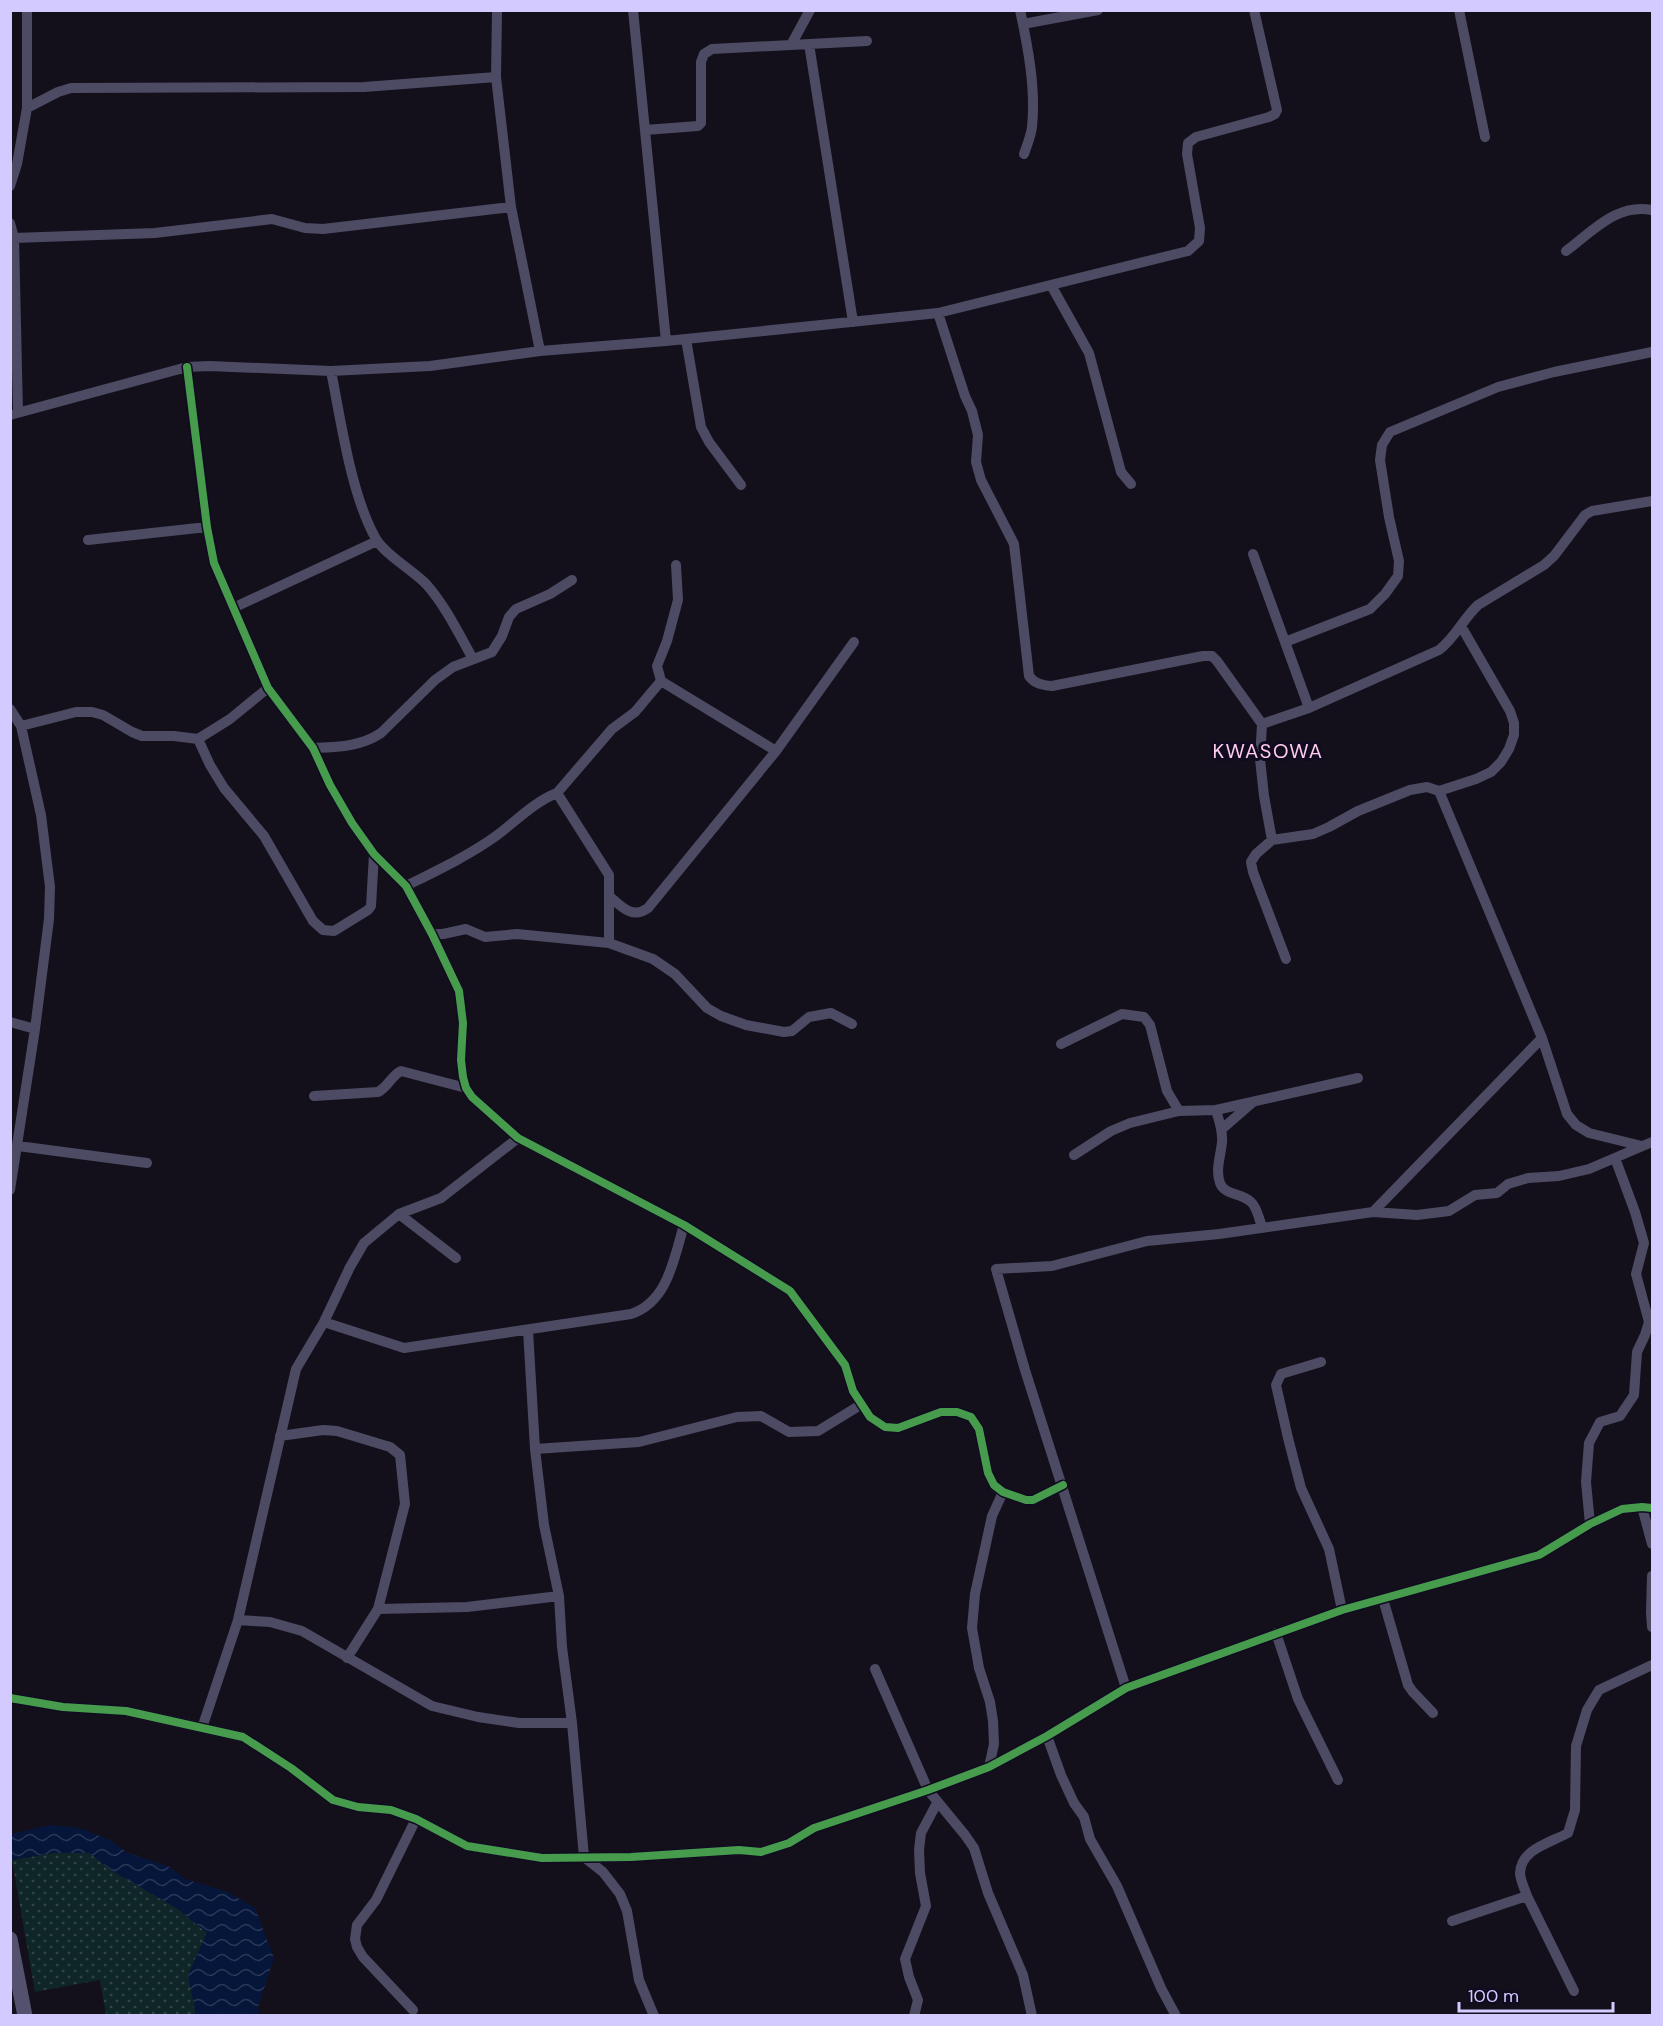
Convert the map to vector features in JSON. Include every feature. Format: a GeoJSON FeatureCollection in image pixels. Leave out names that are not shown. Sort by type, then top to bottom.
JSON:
{"type":"FeatureCollection","features":[{"type":"Feature","properties":{"kind":"main road"},"geometry":{"type":"LineString","coordinates":[[10,1939],[25,2016]]}},
{"type":"Feature","properties":{"kind":"street"},"geometry":{"type":"LineString","coordinates":[[10,186],[17,164],[27,108],[27,10]]}},
{"type":"Feature","properties":{"kind":"street"},"geometry":{"type":"LineString","coordinates":[[497,10],[496,77],[511,207],[540,351]]}},
{"type":"Feature","properties":{"kind":"street"},"geometry":{"type":"LineString","coordinates":[[633,10],[666,341]]}},
{"type":"Feature","properties":{"kind":"street"},"geometry":{"type":"LineString","coordinates":[[791,45],[810,10]]}},
{"type":"Feature","properties":{"kind":"street"},"geometry":{"type":"LineString","coordinates":[[1020,10],[1028,48],[1033,114],[1032,130],[1024,154]]}},
{"type":"Feature","properties":{"kind":"street"},"geometry":{"type":"LineString","coordinates":[[1023,24],[1098,10]]}},
{"type":"Feature","properties":{"kind":"street"},"geometry":{"type":"LineString","coordinates":[[10,224],[14,238],[14,413],[187,367],[331,371],[430,366],[540,351],[666,341],[938,313],[1188,251],[1199,241],[1200,228],[1187,154],[1188,143],[1196,137],[1269,117],[1277,110],[1254,10]]}},
{"type":"Feature","properties":{"kind":"street"},"geometry":{"type":"LineString","coordinates":[[1459,10],[1485,137]]}},
{"type":"Feature","properties":{"kind":"street"},"geometry":{"type":"LineString","coordinates":[[645,130],[698,126],[701,123],[701,62],[704,54],[712,49],[867,41]]}},
{"type":"Feature","properties":{"kind":"street"},"geometry":{"type":"LineString","coordinates":[[809,44],[853,322]]}},
{"type":"Feature","properties":{"kind":"street"},"geometry":{"type":"LineString","coordinates":[[27,108],[71,88],[364,87],[496,77]]}},
{"type":"Feature","properties":{"kind":"street"},"geometry":{"type":"LineString","coordinates":[[14,238],[155,233],[272,219],[305,228],[323,229],[511,207]]}},
{"type":"Feature","properties":{"kind":"street"},"geometry":{"type":"LineString","coordinates":[[1566,251],[1612,217],[1626,210],[1643,208],[1653,210]]}},
{"type":"Feature","properties":{"kind":"street"},"geometry":{"type":"LineString","coordinates":[[1051,285],[1089,353],[1121,472],[1131,484]]}},
{"type":"Feature","properties":{"kind":"street"},"geometry":{"type":"LineString","coordinates":[[938,313],[972,411],[978,435],[976,462],[981,480],[1014,544],[1029,675],[1040,685],[1052,686],[1212,656],[1262,724],[1260,759],[1272,840]]}},
{"type":"Feature","properties":{"kind":"street"},"geometry":{"type":"LineString","coordinates":[[686,339],[701,427],[741,486]]}},
{"type":"Feature","properties":{"kind":"street"},"geometry":{"type":"LineString","coordinates":[[1286,642],[1370,609],[1398,576],[1399,561],[1380,460],[1382,445],[1390,432],[1498,387],[1554,372],[1652,354]]}},
{"type":"Feature","properties":{"kind":"street"},"geometry":{"type":"LineString","coordinates":[[187,367],[207,527],[214,563],[268,688],[313,748],[330,785],[374,854],[406,886],[432,934],[459,992],[463,1023],[461,1060],[466,1089],[472,1097],[518,1138],[684,1225],[790,1291],[825,1335],[845,1365],[853,1391],[870,1417],[885,1427],[898,1428],[941,1412],[957,1412],[971,1417],[979,1429],[988,1473],[994,1485],[1003,1492],[1026,1500],[1033,1500],[1063,1485]]}},
{"type":"Feature","properties":{"kind":"street"},"geometry":{"type":"LineString","coordinates":[[331,371],[350,464],[361,501],[377,541],[426,585],[448,612],[473,659]]}},
{"type":"Feature","properties":{"kind":"street"},"geometry":{"type":"LineString","coordinates":[[1262,724],[1309,708],[1439,650],[1447,645],[1478,605],[1544,565],[1554,556],[1585,515],[1653,501]]}},
{"type":"Feature","properties":{"kind":"street"},"geometry":{"type":"LineString","coordinates":[[88,540],[207,527]]}},
{"type":"Feature","properties":{"kind":"street"},"geometry":{"type":"LineString","coordinates":[[233,608],[377,541]]}},
{"type":"Feature","properties":{"kind":"street"},"geometry":{"type":"LineString","coordinates":[[1253,554],[1309,708]]}},
{"type":"Feature","properties":{"kind":"street"},"geometry":{"type":"LineString","coordinates":[[676,565],[678,600],[667,641],[657,666],[661,681],[776,751]]}},
{"type":"Feature","properties":{"kind":"street"},"geometry":{"type":"LineString","coordinates":[[313,748],[347,746],[370,740],[381,733],[435,680],[453,668],[492,652],[502,636],[509,617],[516,609],[550,594],[572,580]]}},
{"type":"Feature","properties":{"kind":"street"},"geometry":{"type":"LineString","coordinates":[[1286,959],[1253,872],[1251,862],[1256,854],[1272,840],[1313,834],[1358,811],[1410,790],[1427,788],[1439,791],[1476,779],[1491,772],[1505,755],[1514,735],[1514,723],[1510,711],[1461,626]]}},
{"type":"Feature","properties":{"kind":"street"},"geometry":{"type":"LineString","coordinates":[[609,896],[628,912],[642,913],[648,908],[776,751],[854,642]]}},
{"type":"Feature","properties":{"kind":"street"},"geometry":{"type":"LineString","coordinates":[[406,886],[440,870],[494,837],[546,797],[557,792],[612,729],[635,712],[661,681]]}},
{"type":"Feature","properties":{"kind":"street"},"geometry":{"type":"LineString","coordinates":[[21,726],[76,712],[92,712],[103,715],[142,736],[198,739],[230,719],[268,688]]}},
{"type":"Feature","properties":{"kind":"street"},"geometry":{"type":"LineString","coordinates":[[10,709],[21,726],[41,815],[50,887],[49,919],[35,1029],[10,1190]]}},
{"type":"Feature","properties":{"kind":"street"},"geometry":{"type":"LineString","coordinates":[[198,739],[224,788],[264,836],[313,921],[323,930],[334,931],[368,910],[374,854]]}},
{"type":"Feature","properties":{"kind":"street"},"geometry":{"type":"LineString","coordinates":[[1439,791],[1542,1038],[1567,1114],[1576,1125],[1589,1133],[1647,1144]]}},
{"type":"Feature","properties":{"kind":"street"},"geometry":{"type":"LineString","coordinates":[[557,792],[609,875],[609,943]]}},
{"type":"Feature","properties":{"kind":"street"},"geometry":{"type":"LineString","coordinates":[[432,934],[466,929],[485,937],[517,934],[609,943],[653,959],[675,974],[707,1008],[729,1019],[784,1032],[792,1031],[809,1017],[823,1013],[831,1013],[852,1024]]}},
{"type":"Feature","properties":{"kind":"street"},"geometry":{"type":"LineString","coordinates":[[1061,1044],[1122,1014],[1144,1017],[1150,1025],[1167,1091],[1179,1111]]}},
{"type":"Feature","properties":{"kind":"street"},"geometry":{"type":"LineString","coordinates":[[10,1022],[35,1029]]}},
{"type":"Feature","properties":{"kind":"street"},"geometry":{"type":"LineString","coordinates":[[1374,1212],[1542,1038]]}},
{"type":"Feature","properties":{"kind":"street"},"geometry":{"type":"LineString","coordinates":[[314,1096],[378,1092],[384,1089],[393,1076],[401,1071],[466,1089]]}},
{"type":"Feature","properties":{"kind":"street"},"geometry":{"type":"LineString","coordinates":[[1074,1155],[1111,1131],[1130,1123],[1179,1111],[1216,1110],[1358,1078]]}},
{"type":"Feature","properties":{"kind":"street"},"geometry":{"type":"LineString","coordinates":[[1222,1130],[1254,1101]]}},
{"type":"Feature","properties":{"kind":"street"},"geometry":{"type":"LineString","coordinates":[[1216,1110],[1222,1130],[1219,1181],[1227,1191],[1251,1202],[1262,1227]]}},
{"type":"Feature","properties":{"kind":"street"},"geometry":{"type":"LineString","coordinates":[[202,1728],[238,1620],[296,1369],[324,1322],[364,1243],[399,1214],[441,1198],[518,1138]]}},
{"type":"Feature","properties":{"kind":"street"},"geometry":{"type":"LineString","coordinates":[[1126,1688],[1025,1370],[996,1269],[1052,1266],[1147,1241],[1219,1234],[1374,1212],[1417,1215],[1449,1211],[1475,1195],[1497,1193],[1508,1184],[1528,1178],[1559,1176],[1589,1169],[1647,1144]]}},
{"type":"Feature","properties":{"kind":"street"},"geometry":{"type":"LineString","coordinates":[[18,1146],[147,1163]]}},
{"type":"Feature","properties":{"kind":"street"},"geometry":{"type":"LineString","coordinates":[[1590,1524],[1586,1482],[1588,1443],[1600,1422],[1620,1416],[1634,1395],[1637,1352],[1648,1322],[1636,1275],[1644,1243],[1615,1158]]}},
{"type":"Feature","properties":{"kind":"street"},"geometry":{"type":"LineString","coordinates":[[399,1214],[456,1258]]}},
{"type":"Feature","properties":{"kind":"street"},"geometry":{"type":"LineString","coordinates":[[324,1322],[404,1348],[642,1310],[652,1304],[669,1276],[684,1225]]}},
{"type":"Feature","properties":{"kind":"street"},"geometry":{"type":"LineString","coordinates":[[528,1330],[535,1449],[544,1525],[559,1596],[562,1647],[572,1723],[584,1857],[603,1872],[620,1893],[627,1911],[639,1980],[654,2016]]}},
{"type":"Feature","properties":{"kind":"street"},"geometry":{"type":"LineString","coordinates":[[1321,1362],[1281,1374],[1276,1385],[1301,1488],[1329,1549],[1342,1610]]}},
{"type":"Feature","properties":{"kind":"street"},"geometry":{"type":"LineString","coordinates":[[535,1449],[639,1442],[737,1416],[761,1416],[789,1432],[818,1431],[862,1404]]}},
{"type":"Feature","properties":{"kind":"street"},"geometry":{"type":"LineString","coordinates":[[280,1436],[323,1430],[337,1431],[390,1447],[400,1455],[405,1504],[378,1609],[347,1658]]}},
{"type":"Feature","properties":{"kind":"street"},"geometry":{"type":"LineString","coordinates":[[989,1767],[994,1744],[993,1721],[990,1702],[979,1668],[972,1628],[975,1594],[992,1516],[1003,1492]]}},
{"type":"Feature","properties":{"kind":"street"},"geometry":{"type":"LineString","coordinates":[[10,1698],[63,1707],[126,1711],[243,1737],[291,1768],[333,1800],[358,1807],[392,1810],[416,1819],[467,1846],[542,1858],[631,1857],[739,1850],[761,1852],[789,1843],[814,1828],[989,1767],[1047,1736],[1126,1688],[1342,1610],[1539,1556],[1590,1524],[1622,1509],[1647,1508],[1653,1544]]}},
{"type":"Feature","properties":{"kind":"street"},"geometry":{"type":"LineString","coordinates":[[1653,1576],[1650,1613],[1653,1627]]}},
{"type":"Feature","properties":{"kind":"street"},"geometry":{"type":"LineString","coordinates":[[378,1609],[468,1607],[559,1596]]}},
{"type":"Feature","properties":{"kind":"street"},"geometry":{"type":"LineString","coordinates":[[1383,1599],[1408,1685],[1433,1713]]}},
{"type":"Feature","properties":{"kind":"street"},"geometry":{"type":"LineString","coordinates":[[238,1620],[270,1622],[302,1631],[432,1706],[478,1717],[519,1723],[572,1723]]}},
{"type":"Feature","properties":{"kind":"street"},"geometry":{"type":"LineString","coordinates":[[1276,1633],[1298,1699],[1338,1780]]}},
{"type":"Feature","properties":{"kind":"street"},"geometry":{"type":"LineString","coordinates":[[1574,1991],[1527,1896],[1520,1875],[1522,1864],[1527,1853],[1568,1833],[1575,1810],[1576,1746],[1587,1710],[1599,1690],[1653,1665]]}},
{"type":"Feature","properties":{"kind":"street"},"geometry":{"type":"LineString","coordinates":[[874,1669],[928,1790],[974,1848],[988,1893],[1023,1976],[1032,2016]]}},
{"type":"Feature","properties":{"kind":"street"},"geometry":{"type":"LineString","coordinates":[[1047,1736],[1061,1775],[1074,1803],[1084,1817],[1090,1839],[1117,1886],[1161,1988],[1176,2016]]}},
{"type":"Feature","properties":{"kind":"street"},"geometry":{"type":"LineString","coordinates":[[914,2016],[918,2000],[905,1959],[926,1906],[920,1873],[921,1833],[938,1803]]}},
{"type":"Feature","properties":{"kind":"street"},"geometry":{"type":"LineString","coordinates":[[413,2010],[363,1957],[355,1939],[357,1925],[376,1900],[416,1819]]}},
{"type":"Feature","properties":{"kind":"street"},"geometry":{"type":"LineString","coordinates":[[1452,1921],[1527,1896]]}},
{"type":"Feature","properties":{"kind":"green space"},"geometry":{"type":"Polygon","coordinates":[[[53,1853],[89,1853],[111,1870],[178,1909],[207,1933],[188,1975],[196,2015],[106,2015],[100,1980],[35,1992],[12,1860],[53,1853]]]}},
{"type":"Feature","properties":{"kind":"water"},"geometry":{"type":"Polygon","coordinates":[[[50,1825],[80,1828],[110,1840],[126,1852],[170,1867],[185,1879],[228,1892],[255,1908],[274,1958],[258,2007],[260,2015],[196,2015],[188,1975],[207,1933],[178,1909],[111,1870],[89,1853],[53,1853],[12,1860],[11,1834],[50,1825]]]}},
{"type":"Feature","properties":{"kind":"cycle path"},"geometry":{"type":"LineString","coordinates":[[187,367],[207,527],[214,563],[268,688],[313,748],[330,785],[352,823],[374,854],[406,886],[432,934],[459,991],[463,1023],[461,1060],[463,1077],[472,1097],[518,1138],[684,1225],[790,1291],[845,1365],[853,1391],[870,1417],[885,1427],[898,1428],[941,1412],[957,1412],[971,1417],[979,1429],[988,1473],[994,1485],[1003,1492],[1026,1500],[1033,1500],[1063,1485]]}},
{"type":"Feature","properties":{"kind":"cycle path"},"geometry":{"type":"LineString","coordinates":[[10,1698],[63,1707],[126,1711],[243,1737],[291,1768],[333,1800],[358,1807],[391,1810],[416,1819],[467,1846],[542,1858],[631,1857],[739,1850],[761,1852],[789,1843],[814,1828],[989,1767],[1047,1736],[1126,1688],[1342,1610],[1539,1555],[1590,1524],[1622,1509],[1652,1508]]}},
{"type":"Feature","properties":{"kind":"district","name":"KWASOWA"},"geometry":{"type":"Point","coordinates":[1268,751]}}]}
